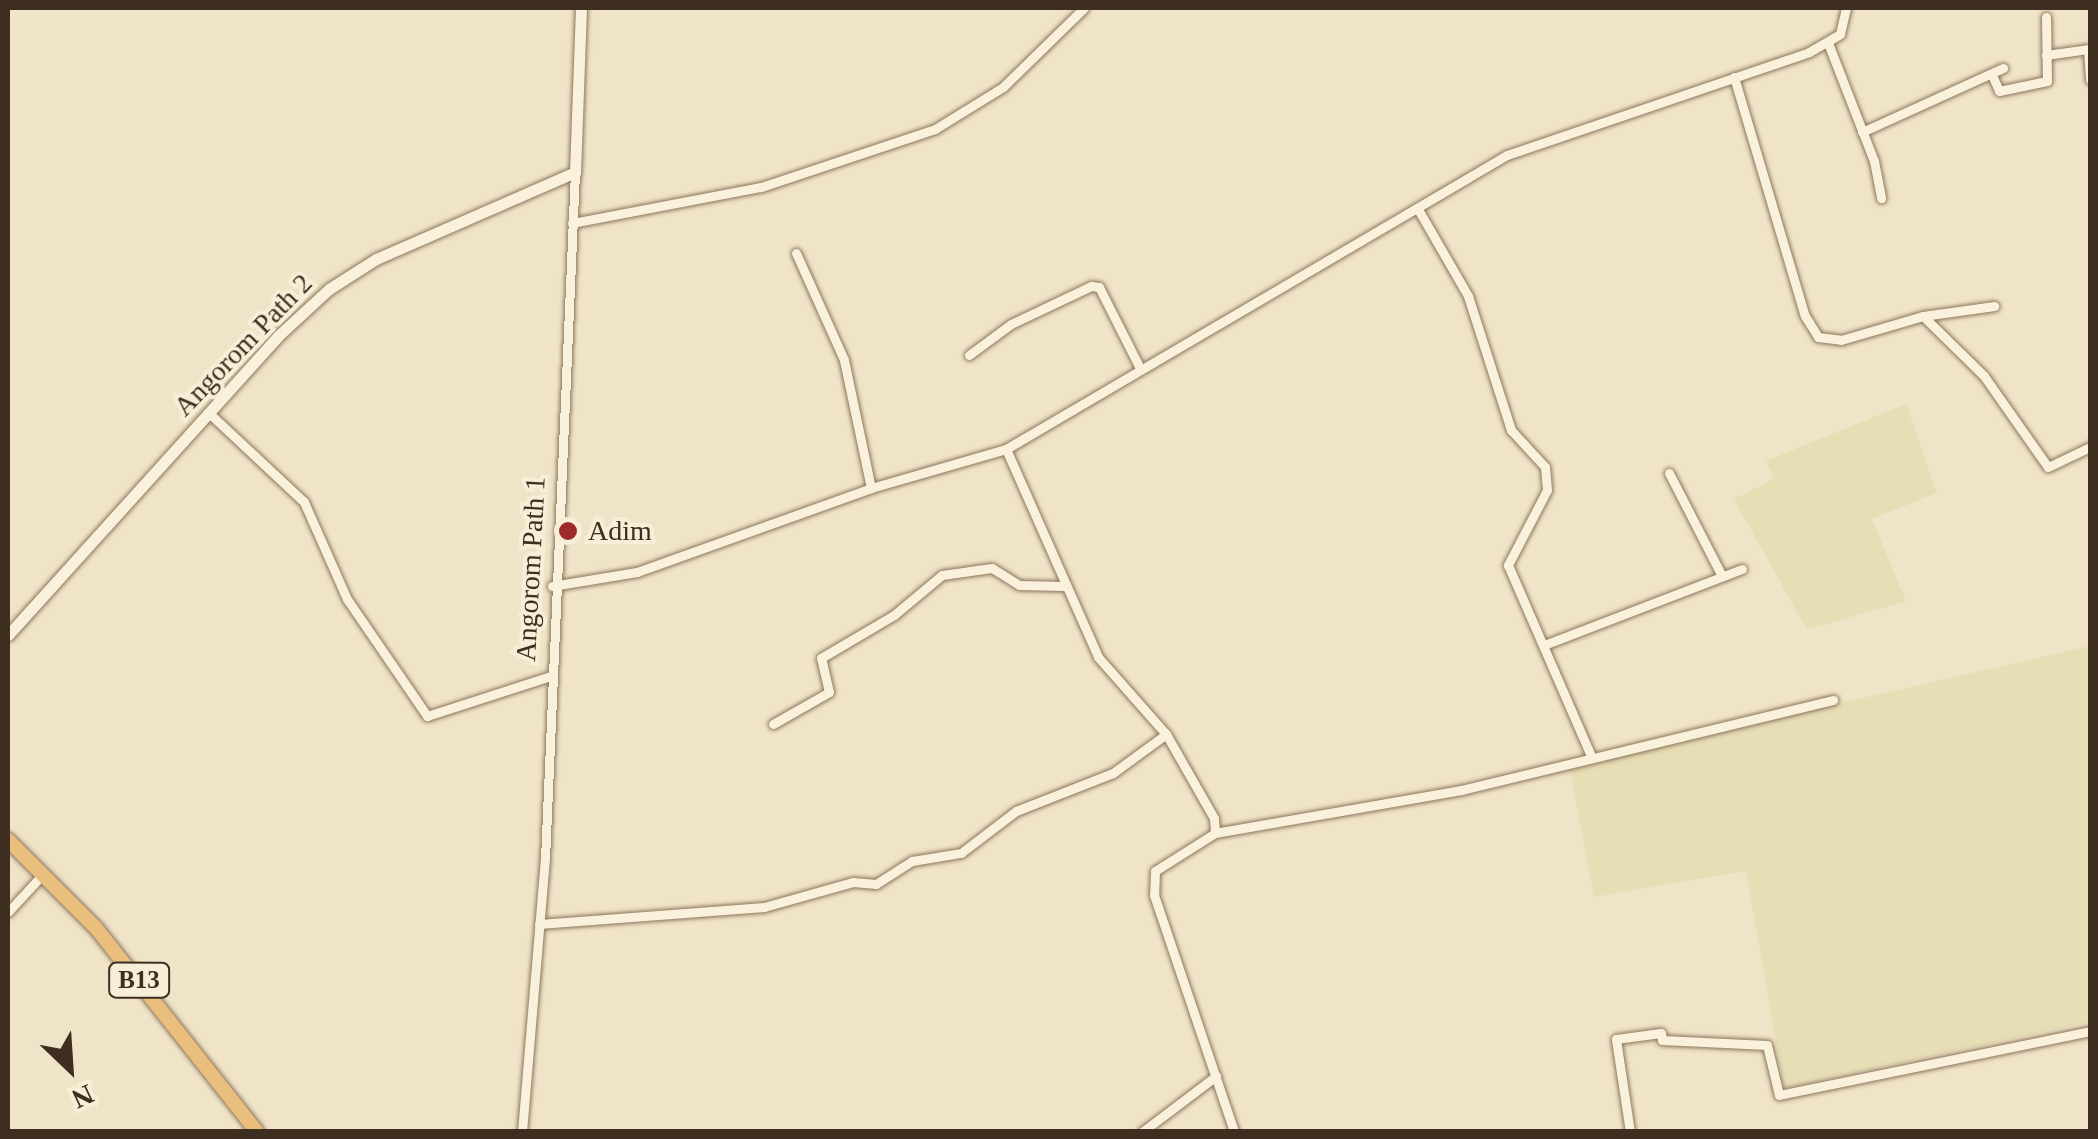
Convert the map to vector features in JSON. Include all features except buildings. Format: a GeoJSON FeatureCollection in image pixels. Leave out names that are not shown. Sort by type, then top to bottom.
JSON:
{"type":"FeatureCollection","features":[{"type":"Feature","properties":{"kind":"highway","name":"B13"},"geometry":{"type":"LineString","coordinates":[[8,840],[106,940],[257,1132]]}},
{"type":"Feature","properties":{"kind":"street","name":"Angorom Path 1"},"geometry":{"type":"LineString","coordinates":[[522,1132],[539,924],[580,8]]}},
{"type":"Feature","properties":{"kind":"street"},"geometry":{"type":"LineString","coordinates":[[572,223],[761,187],[935,129],[1003,87],[1084,8]]}},
{"type":"Feature","properties":{"kind":"street"},"geometry":{"type":"LineString","coordinates":[[552,586],[637,572],[872,488],[1006,449],[1140,368],[1418,211],[1507,155],[1828,43],[1846,26],[1846,8]]}},
{"type":"Feature","properties":{"kind":"street"},"geometry":{"type":"LineString","coordinates":[[1992,75],[1999,91],[2041,87],[2046,17]]}},
{"type":"Feature","properties":{"kind":"street"},"geometry":{"type":"LineString","coordinates":[[1828,43],[1862,132],[1881,198]]}},
{"type":"Feature","properties":{"kind":"street"},"geometry":{"type":"LineString","coordinates":[[2046,55],[2088,50],[2090,80]]}},
{"type":"Feature","properties":{"kind":"street"},"geometry":{"type":"LineString","coordinates":[[1862,132],[2003,68]]}},
{"type":"Feature","properties":{"kind":"street"},"geometry":{"type":"LineString","coordinates":[[1734,78],[1806,316],[1818,337],[1842,340],[1923,316],[1994,306]]}},
{"type":"Feature","properties":{"kind":"street","name":"Angorom Path 2"},"geometry":{"type":"LineString","coordinates":[[8,635],[278,336],[349,276],[575,172]]}},
{"type":"Feature","properties":{"kind":"street"},"geometry":{"type":"LineString","coordinates":[[1418,211],[1468,296],[1511,430],[1545,468],[1547,490],[1508,565],[1590,754]]}},
{"type":"Feature","properties":{"kind":"street"},"geometry":{"type":"LineString","coordinates":[[796,254],[844,360],[872,488]]}},
{"type":"Feature","properties":{"kind":"street"},"geometry":{"type":"LineString","coordinates":[[969,355],[1011,324],[1091,286],[1098,287],[1140,368]]}},
{"type":"Feature","properties":{"kind":"street"},"geometry":{"type":"LineString","coordinates":[[1923,316],[1984,376],[2048,467],[2090,447]]}},
{"type":"Feature","properties":{"kind":"street"},"geometry":{"type":"LineString","coordinates":[[210,414],[297,492],[346,599],[427,716],[551,676]]}},
{"type":"Feature","properties":{"kind":"street"},"geometry":{"type":"LineString","coordinates":[[1006,449],[1098,657],[1166,734],[1214,818],[1215,833]]}},
{"type":"Feature","properties":{"kind":"street"},"geometry":{"type":"LineString","coordinates":[[1669,473],[1722,576]]}},
{"type":"Feature","properties":{"kind":"street"},"geometry":{"type":"LineString","coordinates":[[773,724],[829,692],[821,658],[894,615],[942,575],[992,568],[1019,585],[1064,586]]}},
{"type":"Feature","properties":{"kind":"street"},"geometry":{"type":"LineString","coordinates":[[1544,646],[1742,569]]}},
{"type":"Feature","properties":{"kind":"street"},"geometry":{"type":"LineString","coordinates":[[1234,1132],[1154,895],[1155,871],[1215,833],[1461,790],[1590,754],[1833,700]]}},
{"type":"Feature","properties":{"kind":"street"},"geometry":{"type":"LineString","coordinates":[[539,924],[764,906],[853,882],[876,884],[912,862],[960,852],[1016,810],[1113,773],[1166,734]]}},
{"type":"Feature","properties":{"kind":"street"},"geometry":{"type":"LineString","coordinates":[[8,912],[43,874]]}},
{"type":"Feature","properties":{"kind":"street"},"geometry":{"type":"LineString","coordinates":[[1630,1132],[1616,1039],[1661,1033],[1662,1040],[1767,1045],[1779,1095],[2090,1030]]}},
{"type":"Feature","properties":{"kind":"street"},"geometry":{"type":"LineString","coordinates":[[1142,1132],[1216,1076]]}},
{"type":"Feature","properties":{"kind":"shaded area"},"geometry":{"type":"Polygon","coordinates":[[[1906,404],[1937,493],[1872,519],[1906,601],[1807,630],[1734,499],[1774,479],[1766,461],[1906,404]]]}},
{"type":"Feature","properties":{"kind":"shaded area"},"geometry":{"type":"Polygon","coordinates":[[[2090,646],[2090,1022],[1784,1088],[1746,871],[1594,897],[1569,765],[2090,646]]]}},
{"type":"Feature","properties":{"kind":"place","name":"Adim"},"geometry":{"type":"Point","coordinates":[568,531]}}]}
